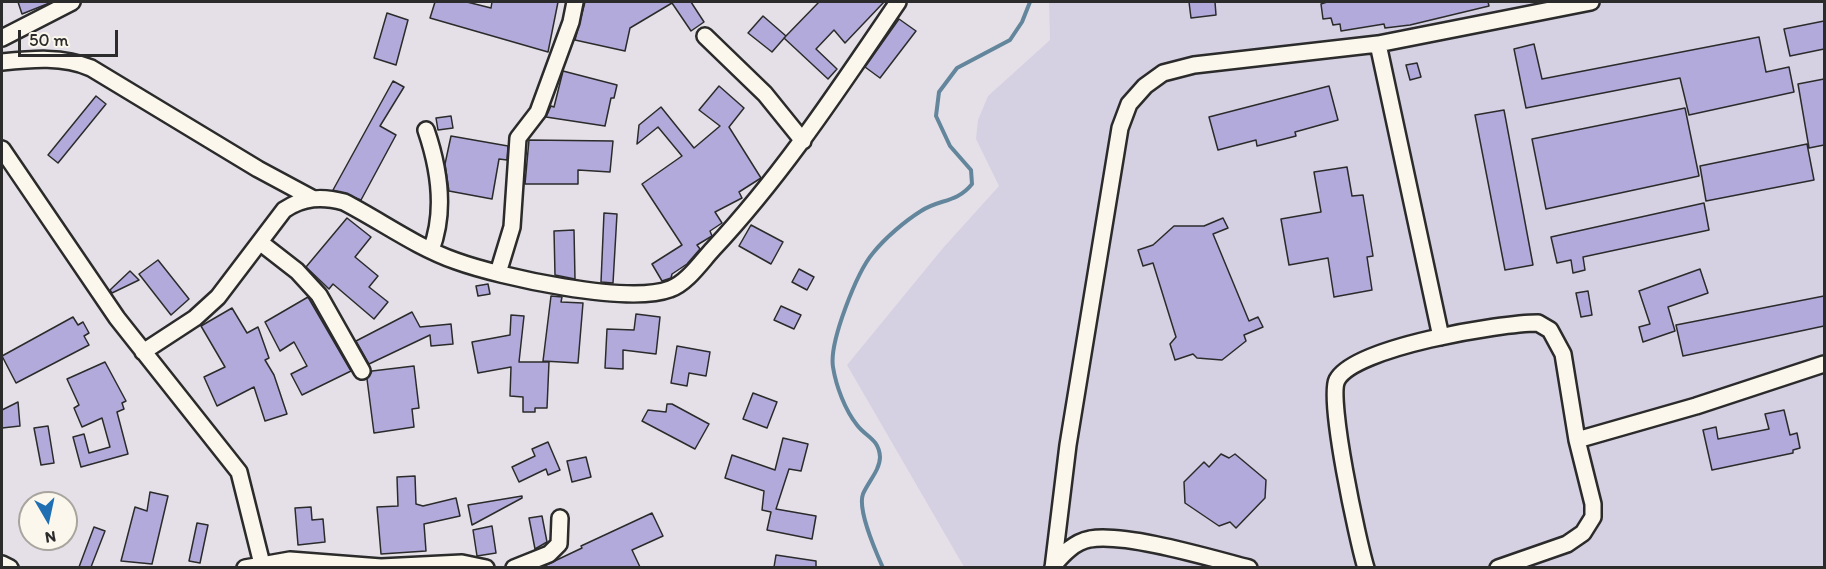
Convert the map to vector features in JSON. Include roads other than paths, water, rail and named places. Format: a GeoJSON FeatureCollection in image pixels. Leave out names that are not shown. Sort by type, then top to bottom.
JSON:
{"type":"FeatureCollection","features":[{"type":"Feature","properties":{"kind":"street"},"geometry":{"type":"LineString","coordinates":[[2,38],[72,2]]}},
{"type":"Feature","properties":{"kind":"street"},"geometry":{"type":"LineString","coordinates":[[498,273],[512,227],[518,138],[538,112],[571,22],[575,2]]}},
{"type":"Feature","properties":{"kind":"street"},"geometry":{"type":"LineString","coordinates":[[143,352],[168,338],[203,311],[218,297],[284,210],[295,203],[312,198],[330,198],[344,202],[431,250],[456,261],[498,273],[561,287],[609,292],[654,293],[672,289],[687,278],[735,226],[803,141],[898,2]]}},
{"type":"Feature","properties":{"kind":"street"},"geometry":{"type":"LineString","coordinates":[[1053,567],[1068,445],[1119,128],[1129,104],[1145,86],[1163,73],[1194,65],[1378,44],[1591,2]]}},
{"type":"Feature","properties":{"kind":"street"},"geometry":{"type":"LineString","coordinates":[[705,36],[765,94],[803,141]]}},
{"type":"Feature","properties":{"kind":"street"},"geometry":{"type":"LineString","coordinates":[[1378,44],[1442,338]]}},
{"type":"Feature","properties":{"kind":"street"},"geometry":{"type":"LineString","coordinates":[[2,62],[54,59],[75,61],[91,68],[274,178],[312,198]]}},
{"type":"Feature","properties":{"kind":"street"},"geometry":{"type":"LineString","coordinates":[[426,130],[436,161],[439,209],[438,232],[431,250]]}},
{"type":"Feature","properties":{"kind":"street"},"geometry":{"type":"LineString","coordinates":[[2,148],[117,318],[239,472],[263,566]]}},
{"type":"Feature","properties":{"kind":"street"},"geometry":{"type":"LineString","coordinates":[[261,243],[297,271],[319,295],[362,371]]}},
{"type":"Feature","properties":{"kind":"street"},"geometry":{"type":"LineString","coordinates":[[1366,567],[1360,549],[1343,452],[1334,395],[1336,381],[1347,367],[1381,352],[1442,338],[1528,323],[1538,324],[1550,330],[1563,354],[1577,440],[1593,504],[1593,517],[1582,533],[1567,544],[1498,567]]}},
{"type":"Feature","properties":{"kind":"street"},"geometry":{"type":"LineString","coordinates":[[1577,440],[1696,406],[1824,364]]}},
{"type":"Feature","properties":{"kind":"street"},"geometry":{"type":"LineString","coordinates":[[514,567],[539,559],[559,544],[560,518]]}},
{"type":"Feature","properties":{"kind":"street"},"geometry":{"type":"LineString","coordinates":[[1053,567],[1069,549],[1089,539],[1119,540],[1160,546],[1249,567]]}},
{"type":"Feature","properties":{"kind":"street"},"geometry":{"type":"LineString","coordinates":[[245,567],[290,560],[381,567],[462,563],[484,567]]}},
{"type":"Feature","properties":{"kind":"street"},"geometry":{"type":"LineString","coordinates":[[2,564],[10,567]]}},
{"type":"Feature","properties":{"kind":"waterway"},"geometry":{"type":"LineString","coordinates":[[883,568],[868,531],[862,501],[863,494],[878,467],[879,451],[875,442],[853,419],[842,398],[833,367],[835,341],[859,275],[878,247],[915,215],[928,207],[960,195],[972,184],[971,170],[950,146],[936,116],[939,92],[957,68],[1010,40],[1022,22],[1030,2]]}}]}
